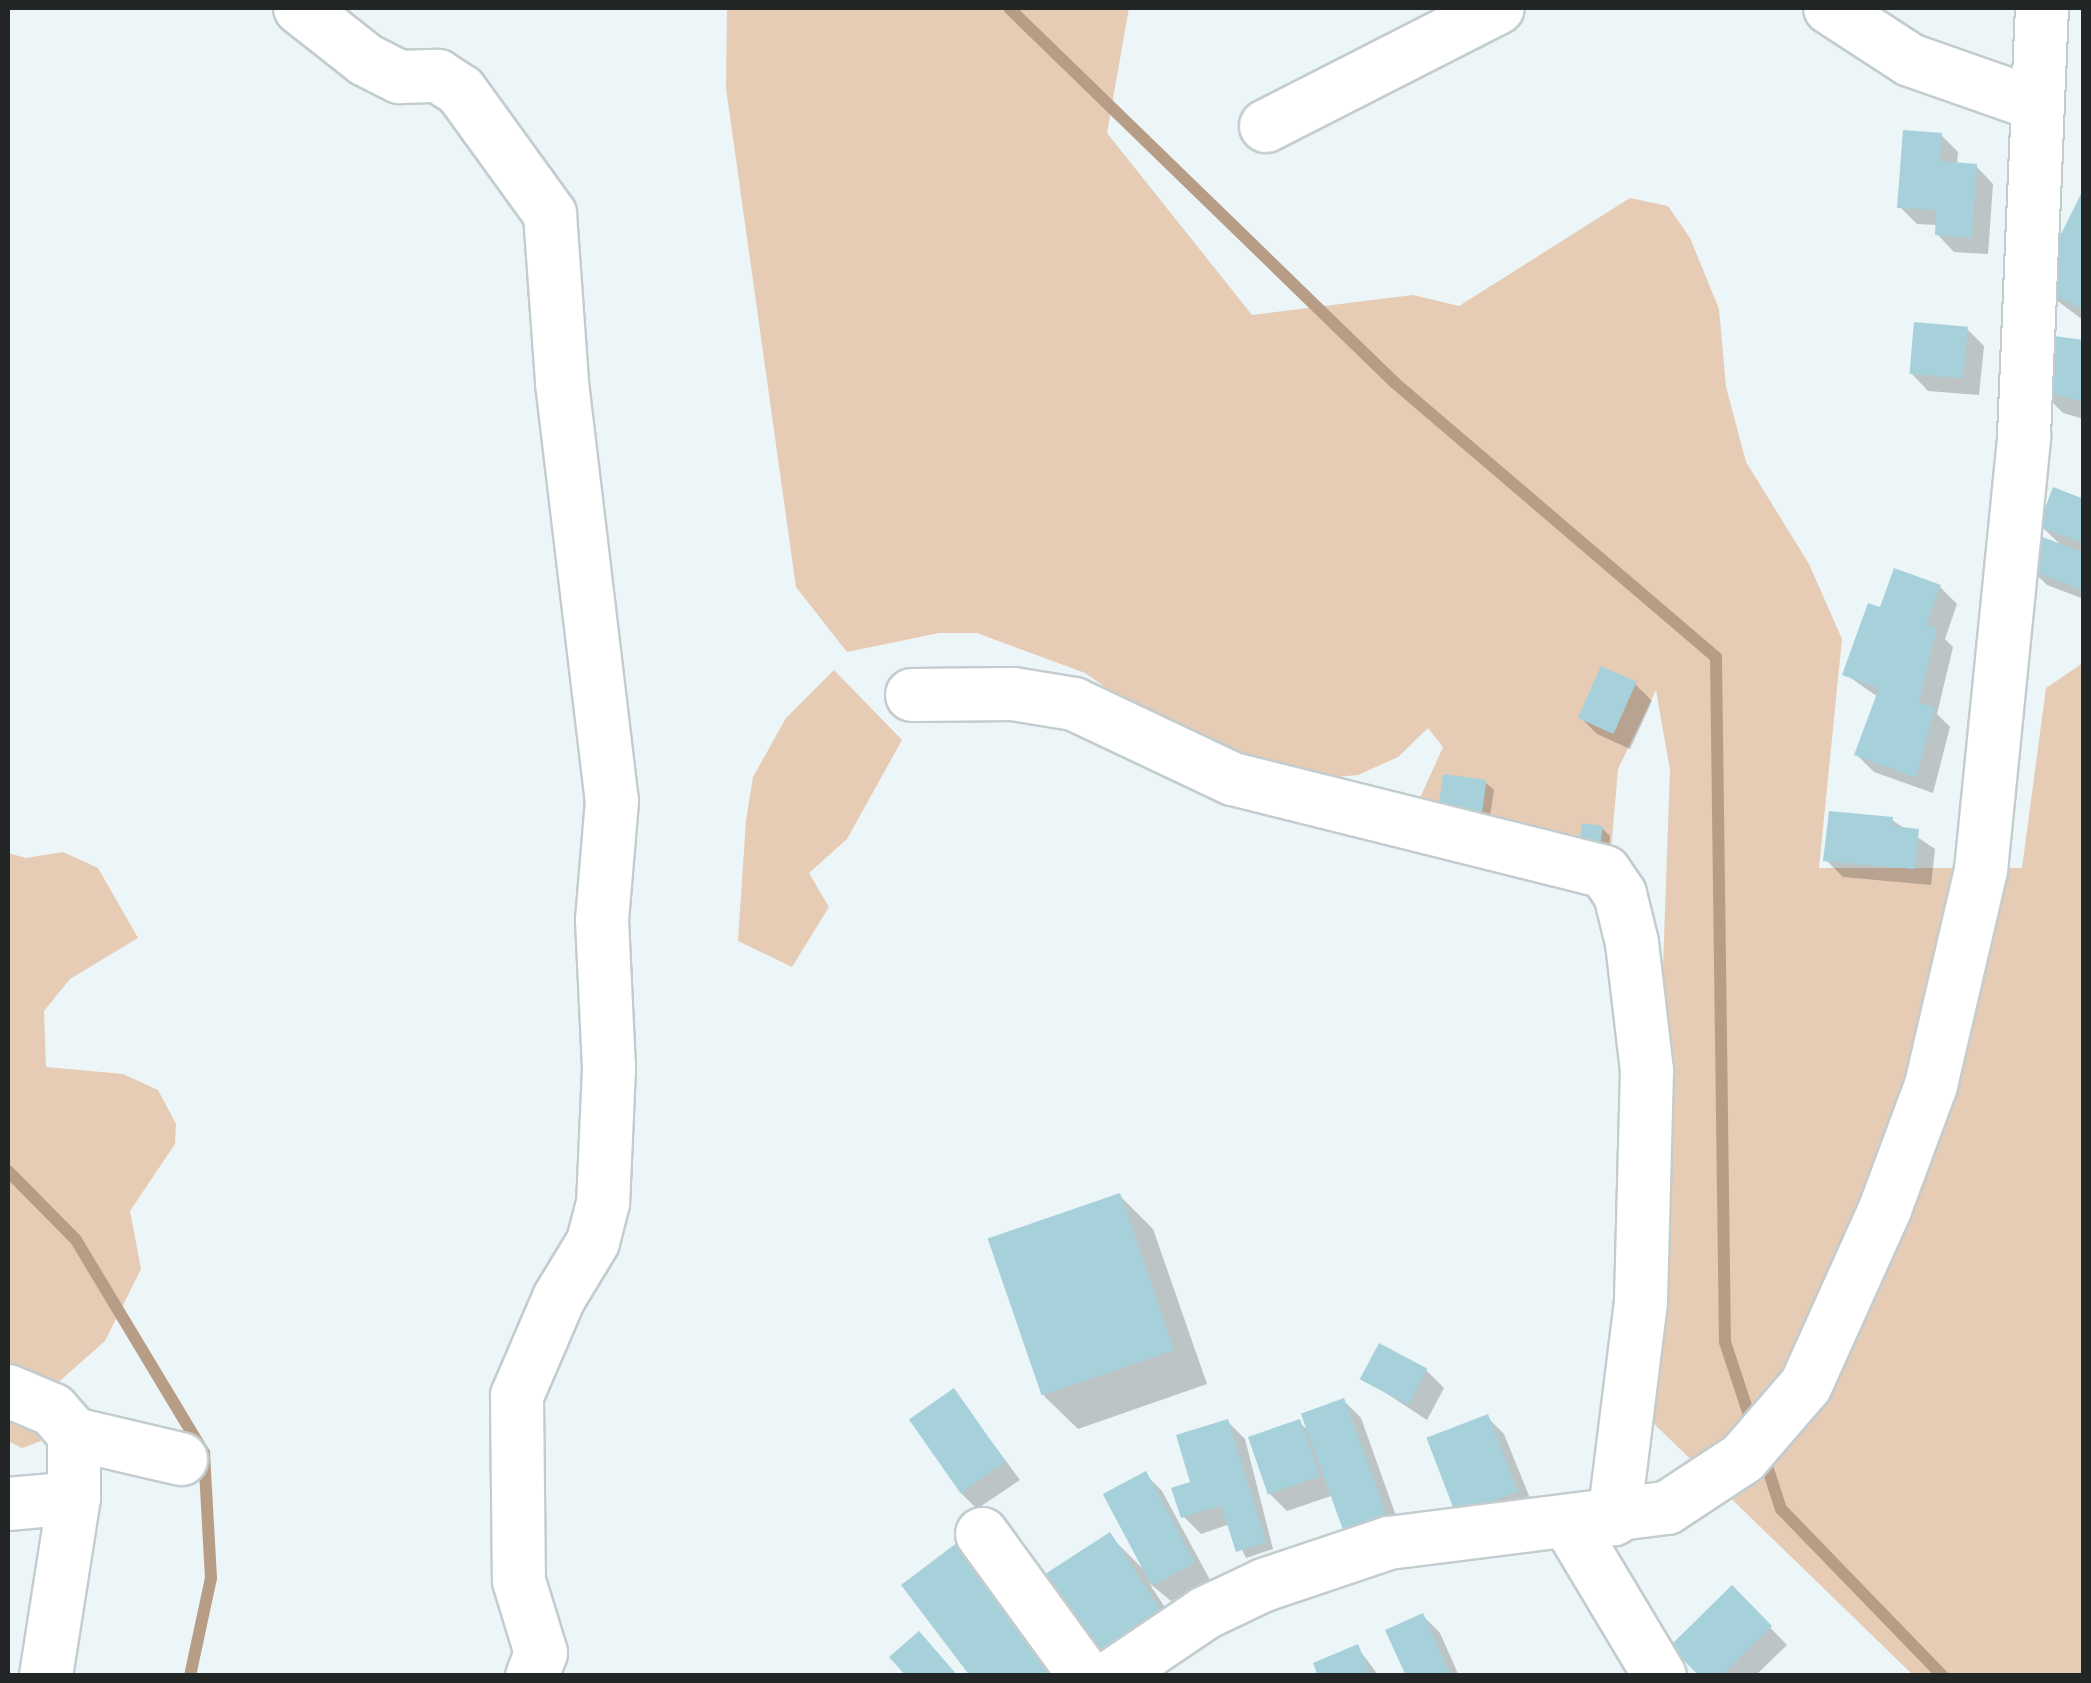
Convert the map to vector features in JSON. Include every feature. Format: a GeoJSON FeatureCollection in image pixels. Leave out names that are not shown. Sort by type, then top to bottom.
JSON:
{"type":"FeatureCollection","features":[{"type":"Feature","properties":{"kind":"street"},"geometry":{"type":"LineString","coordinates":[[300,8],[366,60],[400,77],[438,76],[461,91],[550,214],[562,382],[612,801],[602,920],[610,1068],[604,1203],[593,1242],[559,1298],[517,1396],[519,1581],[541,1653],[532,1676]]}},
{"type":"Feature","properties":{"kind":"street"},"geometry":{"type":"LineString","coordinates":[[1266,126],[1498,8]]}},
{"type":"Feature","properties":{"kind":"street"},"geometry":{"type":"LineString","coordinates":[[1830,8],[1910,60],[2033,103]]}},
{"type":"Feature","properties":{"kind":"street"},"geometry":{"type":"LineString","coordinates":[[1112,1676],[1205,1613],[1323,1563],[1389,1542],[1592,1521],[1667,1508],[1760,1441],[1836,1326],[1892,1192],[1930,1086],[1981,870],[2024,436],[2033,103],[2042,8]]}},
{"type":"Feature","properties":{"kind":"street"},"geometry":{"type":"LineString","coordinates":[[912,695],[1013,694],[1074,704],[1233,779],[1604,872],[1620,894],[1632,943],[1647,1070],[1642,1283],[1592,1521],[1660,1676]]}},
{"type":"Feature","properties":{"kind":"street"},"geometry":{"type":"LineString","coordinates":[[8,1391],[53,1410],[74,1434],[181,1459]]}},
{"type":"Feature","properties":{"kind":"street"},"geometry":{"type":"LineString","coordinates":[[46,1676],[74,1498],[74,1434]]}},
{"type":"Feature","properties":{"kind":"street"},"geometry":{"type":"LineString","coordinates":[[8,1504],[74,1498]]}},
{"type":"Feature","properties":{"kind":"street"},"geometry":{"type":"LineString","coordinates":[[982,1534],[1085,1676]]}},
{"type":"Feature","properties":{"kind":"shaded area"},"geometry":{"type":"Polygon","coordinates":[[[718,8],[1129,8],[1107,133],[1252,315],[1413,295],[1459,306],[1630,198],[1668,206],[1690,238],[1719,309],[1726,387],[1746,462],[1809,564],[1842,639],[1819,868],[2022,868],[2046,688],[2083,663],[2083,1675],[1913,1675],[1647,1417],[1670,770],[1656,690],[1618,769],[1610,862],[1416,807],[1443,747],[1428,728],[1398,757],[1358,775],[1314,779],[1187,744],[1085,673],[977,633],[939,633],[847,652],[796,587],[726,88],[727,10],[718,8]]]}},
{"type":"Feature","properties":{"kind":"shaded area"},"geometry":{"type":"Polygon","coordinates":[[[834,670],[902,740],[847,839],[809,873],[829,907],[792,967],[738,941],[746,821],[753,777],[786,718],[834,670]]]}},
{"type":"Feature","properties":{"kind":"shaded area"},"geometry":{"type":"Polygon","coordinates":[[[63,852],[98,868],[138,938],[70,979],[44,1011],[46,1067],[123,1074],[158,1090],[176,1124],[175,1144],[130,1211],[141,1269],[105,1341],[36,1402],[41,1441],[22,1448],[8,1441],[8,853],[26,858],[63,852]]]}},
{"type":"Feature","properties":{"kind":"building"},"geometry":{"type":"Polygon","coordinates":[[[1903,130],[1942,133],[1940,161],[1977,164],[1972,238],[1935,235],[1936,210],[1897,208],[1903,130]]]}},
{"type":"Feature","properties":{"kind":"building"},"geometry":{"type":"Polygon","coordinates":[[[2084,188],[2084,310],[2035,286],[2084,188]]]}},
{"type":"Feature","properties":{"kind":"building"},"geometry":{"type":"Polygon","coordinates":[[[1914,322],[1968,327],[1963,379],[1909,374],[1914,322]]]}},
{"type":"Feature","properties":{"kind":"building"},"geometry":{"type":"Polygon","coordinates":[[[2039,334],[2084,340],[2084,403],[2034,388],[2039,334]]]}},
{"type":"Feature","properties":{"kind":"building"},"geometry":{"type":"Polygon","coordinates":[[[2053,487],[2084,499],[2084,543],[2038,527],[2053,487]]]}},
{"type":"Feature","properties":{"kind":"building"},"geometry":{"type":"Polygon","coordinates":[[[2040,536],[2084,553],[2084,591],[2027,568],[2040,536]]]}},
{"type":"Feature","properties":{"kind":"building"},"geometry":{"type":"Polygon","coordinates":[[[1894,568],[1941,585],[1927,624],[1937,628],[1919,702],[1935,708],[1916,778],[1854,755],[1879,688],[1842,675],[1868,603],[1880,607],[1894,568]]]}},
{"type":"Feature","properties":{"kind":"building"},"geometry":{"type":"Polygon","coordinates":[[[1601,666],[1637,682],[1613,734],[1578,718],[1601,666]]]}},
{"type":"Feature","properties":{"kind":"building"},"geometry":{"type":"Polygon","coordinates":[[[1443,774],[1487,780],[1482,815],[1438,809],[1443,774]]]}},
{"type":"Feature","properties":{"kind":"building"},"geometry":{"type":"Polygon","coordinates":[[[1829,811],[1893,817],[1892,826],[1919,829],[1915,869],[1823,861],[1829,811]]]}},
{"type":"Feature","properties":{"kind":"building"},"geometry":{"type":"Polygon","coordinates":[[[1582,823],[1603,826],[1600,848],[1579,845],[1582,823]]]}},
{"type":"Feature","properties":{"kind":"building"},"geometry":{"type":"Polygon","coordinates":[[[1120,1193],[1174,1350],[1042,1396],[988,1239],[1120,1193]]]}},
{"type":"Feature","properties":{"kind":"building"},"geometry":{"type":"Polygon","coordinates":[[[1379,1343],[1428,1369],[1408,1405],[1360,1379],[1379,1343]]]}},
{"type":"Feature","properties":{"kind":"building"},"geometry":{"type":"Polygon","coordinates":[[[954,1388],[1006,1462],[961,1493],[909,1420],[954,1388]]]}},
{"type":"Feature","properties":{"kind":"building"},"geometry":{"type":"Polygon","coordinates":[[[1344,1398],[1394,1535],[1351,1551],[1301,1414],[1344,1398]]]}},
{"type":"Feature","properties":{"kind":"building"},"geometry":{"type":"Polygon","coordinates":[[[1488,1414],[1518,1491],[1456,1515],[1426,1438],[1488,1414]]]}},
{"type":"Feature","properties":{"kind":"building"},"geometry":{"type":"Polygon","coordinates":[[[1228,1419],[1266,1542],[1236,1552],[1221,1505],[1181,1518],[1171,1488],[1190,1482],[1176,1435],[1228,1419]]]}},
{"type":"Feature","properties":{"kind":"building"},"geometry":{"type":"Polygon","coordinates":[[[1300,1419],[1320,1477],[1268,1495],[1248,1437],[1300,1419]]]}},
{"type":"Feature","properties":{"kind":"building"},"geometry":{"type":"Polygon","coordinates":[[[1146,1471],[1195,1563],[1152,1586],[1103,1494],[1146,1471]]]}},
{"type":"Feature","properties":{"kind":"building"},"geometry":{"type":"Polygon","coordinates":[[[1110,1532],[1163,1614],[1091,1661],[1038,1579],[1110,1532]]]}},
{"type":"Feature","properties":{"kind":"building"},"geometry":{"type":"Polygon","coordinates":[[[962,1539],[1054,1676],[970,1676],[901,1585],[962,1539]]]}},
{"type":"Feature","properties":{"kind":"building"},"geometry":{"type":"Polygon","coordinates":[[[1732,1585],[1772,1626],[1721,1676],[1699,1676],[1670,1646],[1732,1585]]]}},
{"type":"Feature","properties":{"kind":"building"},"geometry":{"type":"Polygon","coordinates":[[[1423,1613],[1451,1676],[1406,1676],[1385,1630],[1423,1613]]]}},
{"type":"Feature","properties":{"kind":"building"},"geometry":{"type":"Polygon","coordinates":[[[919,1631],[958,1676],[906,1676],[889,1657],[919,1631]]]}},
{"type":"Feature","properties":{"kind":"building"},"geometry":{"type":"Polygon","coordinates":[[[1358,1644],[1371,1676],[1318,1676],[1313,1663],[1358,1644]]]}},
{"type":"Feature","properties":{"kind":"waterway"},"geometry":{"type":"LineString","coordinates":[[1009,8],[1395,383],[1716,657],[1725,1342],[1752,1424]]}},
{"type":"Feature","properties":{"kind":"waterway"},"geometry":{"type":"LineString","coordinates":[[8,1171],[76,1240],[204,1453],[211,1578],[190,1676]]}},
{"type":"Feature","properties":{"kind":"waterway"},"geometry":{"type":"LineString","coordinates":[[1764,1457],[1781,1509],[1943,1676]]}}]}
